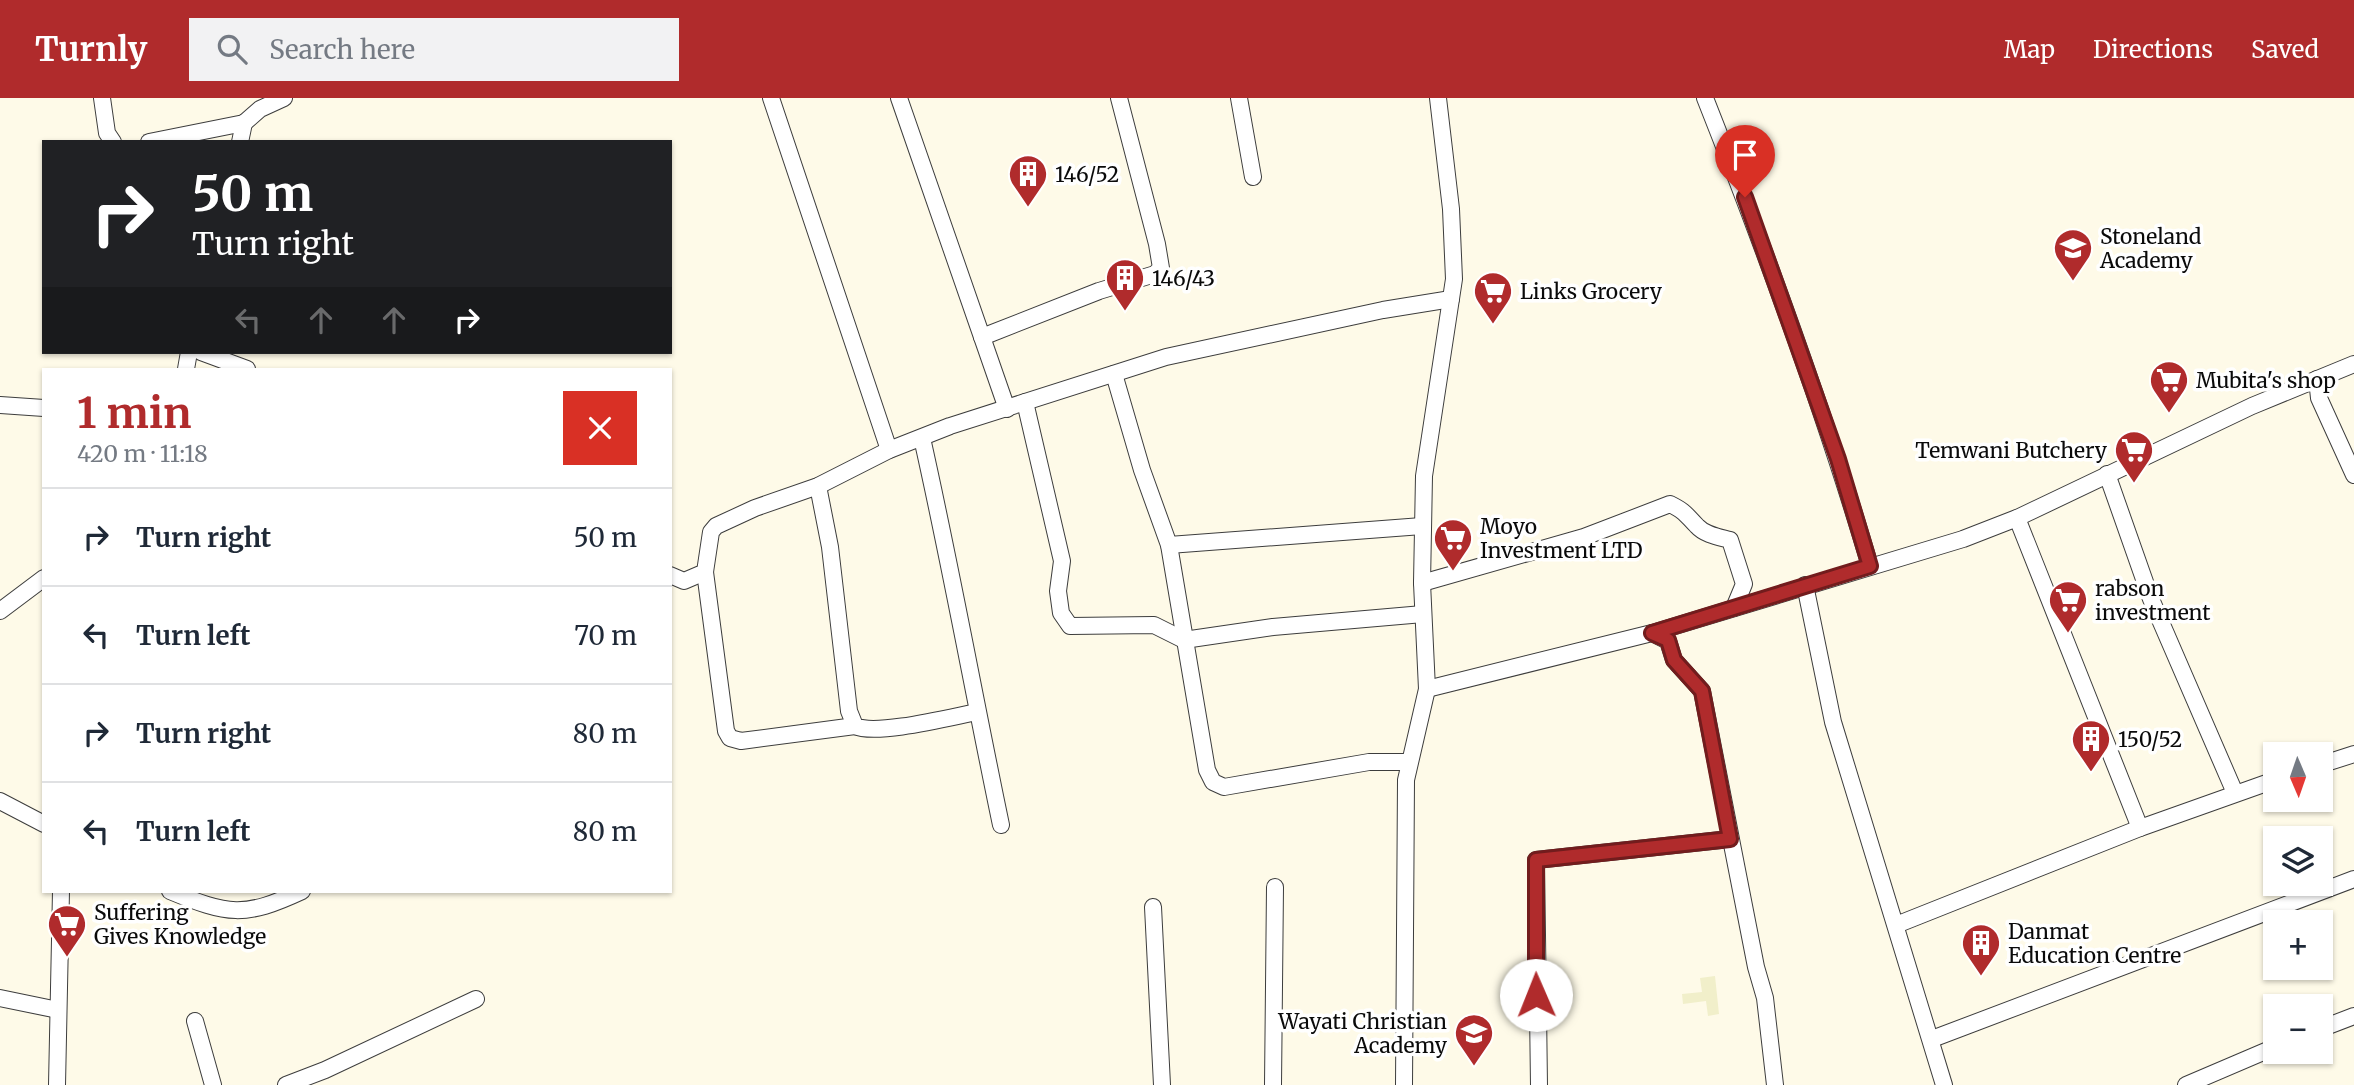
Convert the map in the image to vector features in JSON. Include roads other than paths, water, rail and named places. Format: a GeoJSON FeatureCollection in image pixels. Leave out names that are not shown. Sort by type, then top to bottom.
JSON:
{"type":"FeatureCollection","features":[{"type":"Feature","properties":{"kind":"street"},"geometry":{"type":"LineString","coordinates":[[102,98],[107,133],[112,140]]}},
{"type":"Feature","properties":{"kind":"street"},"geometry":{"type":"LineString","coordinates":[[159,140],[244,123],[260,109],[284,98]]}},
{"type":"Feature","properties":{"kind":"street"},"geometry":{"type":"LineString","coordinates":[[771,98],[889,450]]}},
{"type":"Feature","properties":{"kind":"street"},"geometry":{"type":"LineString","coordinates":[[900,98],[1007,408]]}},
{"type":"Feature","properties":{"kind":"street"},"geometry":{"type":"LineString","coordinates":[[982,337],[1099,290],[1155,274],[1160,268],[1157,244],[1119,98]]}},
{"type":"Feature","properties":{"kind":"street"},"geometry":{"type":"LineString","coordinates":[[1239,98],[1253,177]]}},
{"type":"Feature","properties":{"kind":"street"},"geometry":{"type":"LineString","coordinates":[[1404,1085],[1404,839],[1409,762],[1427,689],[1422,583],[1424,475],[1451,299],[1451,209],[1438,98]]}},
{"type":"Feature","properties":{"kind":"street"},"geometry":{"type":"LineString","coordinates":[[1705,98],[1755,222],[1834,446],[1870,566]]}},
{"type":"Feature","properties":{"kind":"street"},"geometry":{"type":"LineString","coordinates":[[240,140],[244,123]]}},
{"type":"Feature","properties":{"kind":"street"},"geometry":{"type":"LineString","coordinates":[[977,712],[863,730],[855,726],[741,741],[730,738],[726,731],[715,664],[705,572],[710,531],[755,508],[818,486],[889,450],[950,426],[1166,357],[1383,310],[1451,299]]}},
{"type":"Feature","properties":{"kind":"street"},"geometry":{"type":"LineString","coordinates":[[206,354],[244,368]]}},
{"type":"Feature","properties":{"kind":"street"},"geometry":{"type":"LineString","coordinates":[[1427,689],[1652,633],[1963,539],[2017,518],[2106,474],[2354,364]]}},
{"type":"Feature","properties":{"kind":"street"},"geometry":{"type":"LineString","coordinates":[[1114,374],[1142,470],[1169,545],[1207,770],[1213,782],[1224,787],[1369,762],[1409,762]]}},
{"type":"Feature","properties":{"kind":"street"},"geometry":{"type":"LineString","coordinates":[[2317,379],[2319,398],[2354,475]]}},
{"type":"Feature","properties":{"kind":"street"},"geometry":{"type":"LineString","coordinates":[[1025,402],[1062,561],[1058,591],[1061,613],[1070,626],[1154,625],[1184,640],[1273,627],[1423,614]]}},
{"type":"Feature","properties":{"kind":"street"},"geometry":{"type":"LineString","coordinates":[[0,405],[42,408]]}},
{"type":"Feature","properties":{"kind":"street"},"geometry":{"type":"LineString","coordinates":[[922,438],[969,653],[977,712],[1001,825]]}},
{"type":"Feature","properties":{"kind":"street"},"geometry":{"type":"LineString","coordinates":[[2106,474],[2151,599],[2235,793]]}},
{"type":"Feature","properties":{"kind":"street"},"geometry":{"type":"LineString","coordinates":[[818,486],[830,547],[849,711],[855,726]]}},
{"type":"Feature","properties":{"kind":"street"},"geometry":{"type":"LineString","coordinates":[[1422,583],[1584,537],[1670,504],[1689,513],[1697,527],[1711,535],[1730,540],[1744,584],[1734,608]]}},
{"type":"Feature","properties":{"kind":"street"},"geometry":{"type":"LineString","coordinates":[[2017,518],[2140,828]]}},
{"type":"Feature","properties":{"kind":"street"},"geometry":{"type":"LineString","coordinates":[[1169,545],[1422,526]]}},
{"type":"Feature","properties":{"kind":"street"},"geometry":{"type":"LineString","coordinates":[[672,576],[684,581],[705,572]]}},
{"type":"Feature","properties":{"kind":"street"},"geometry":{"type":"LineString","coordinates":[[0,611],[42,580]]}},
{"type":"Feature","properties":{"kind":"street"},"geometry":{"type":"LineString","coordinates":[[1805,585],[1833,722],[1944,1085]]}},
{"type":"Feature","properties":{"kind":"street"},"geometry":{"type":"LineString","coordinates":[[1652,633],[1668,640],[1674,660],[1702,691],[1730,839],[1765,998],[1776,1085]]}},
{"type":"Feature","properties":{"kind":"street"},"geometry":{"type":"LineString","coordinates":[[2333,761],[2354,754]]}},
{"type":"Feature","properties":{"kind":"street"},"geometry":{"type":"LineString","coordinates":[[1896,925],[2140,828],[2263,784]]}},
{"type":"Feature","properties":{"kind":"street"},"geometry":{"type":"LineString","coordinates":[[0,801],[42,823]]}},
{"type":"Feature","properties":{"kind":"street"},"geometry":{"type":"LineString","coordinates":[[1539,1085],[1536,860],[1730,839]]}},
{"type":"Feature","properties":{"kind":"street"},"geometry":{"type":"LineString","coordinates":[[1932,1039],[2354,879]]}},
{"type":"Feature","properties":{"kind":"street"},"geometry":{"type":"LineString","coordinates":[[1273,1085],[1275,887]]}},
{"type":"Feature","properties":{"kind":"street"},"geometry":{"type":"LineString","coordinates":[[57,1085],[61,893]]}},
{"type":"Feature","properties":{"kind":"street"},"geometry":{"type":"LineString","coordinates":[[175,893],[224,911],[258,908],[297,893]]}},
{"type":"Feature","properties":{"kind":"street"},"geometry":{"type":"LineString","coordinates":[[1153,907],[1162,1085]]}},
{"type":"Feature","properties":{"kind":"street"},"geometry":{"type":"LineString","coordinates":[[0,998],[58,1010]]}},
{"type":"Feature","properties":{"kind":"street"},"geometry":{"type":"LineString","coordinates":[[286,1085],[325,1070],[476,999]]}},
{"type":"Feature","properties":{"kind":"street"},"geometry":{"type":"LineString","coordinates":[[2333,1024],[2354,1016]]}},
{"type":"Feature","properties":{"kind":"street"},"geometry":{"type":"LineString","coordinates":[[195,1021],[213,1085]]}},
{"type":"Feature","properties":{"kind":"street"},"geometry":{"type":"LineString","coordinates":[[2190,1084],[2263,1051]]}},
{"type":"Feature","properties":{"kind":"place","name":"146/52"},"geometry":{"type":"Point","coordinates":[1028,208]}},
{"type":"Feature","properties":{"kind":"place","name":"Stoneland Academy"},"geometry":{"type":"Point","coordinates":[2073,282]}},
{"type":"Feature","properties":{"kind":"place","name":"146/43"},"geometry":{"type":"Point","coordinates":[1125,312]}},
{"type":"Feature","properties":{"kind":"place","name":"Links Grocery"},"geometry":{"type":"Point","coordinates":[1493,325]}},
{"type":"Feature","properties":{"kind":"place","name":"Mubita's shop"},"geometry":{"type":"Point","coordinates":[2169,414]}},
{"type":"Feature","properties":{"kind":"place","name":"Temwani Butchery"},"geometry":{"type":"Point","coordinates":[2134,484]}},
{"type":"Feature","properties":{"kind":"place","name":"Moyo Investment LTD"},"geometry":{"type":"Point","coordinates":[1453,572]}},
{"type":"Feature","properties":{"kind":"place","name":"rabson investment"},"geometry":{"type":"Point","coordinates":[2068,634]}},
{"type":"Feature","properties":{"kind":"place","name":"150/52"},"geometry":{"type":"Point","coordinates":[2091,773]}},
{"type":"Feature","properties":{"kind":"place","name":"Suffering Gives Knowledge"},"geometry":{"type":"Point","coordinates":[67,958]}},
{"type":"Feature","properties":{"kind":"place","name":"Danmat Education Centre"},"geometry":{"type":"Point","coordinates":[1981,977]}},
{"type":"Feature","properties":{"kind":"place","name":"Wayati Christian Academy"},"geometry":{"type":"Point","coordinates":[1474,1067]}}]}
